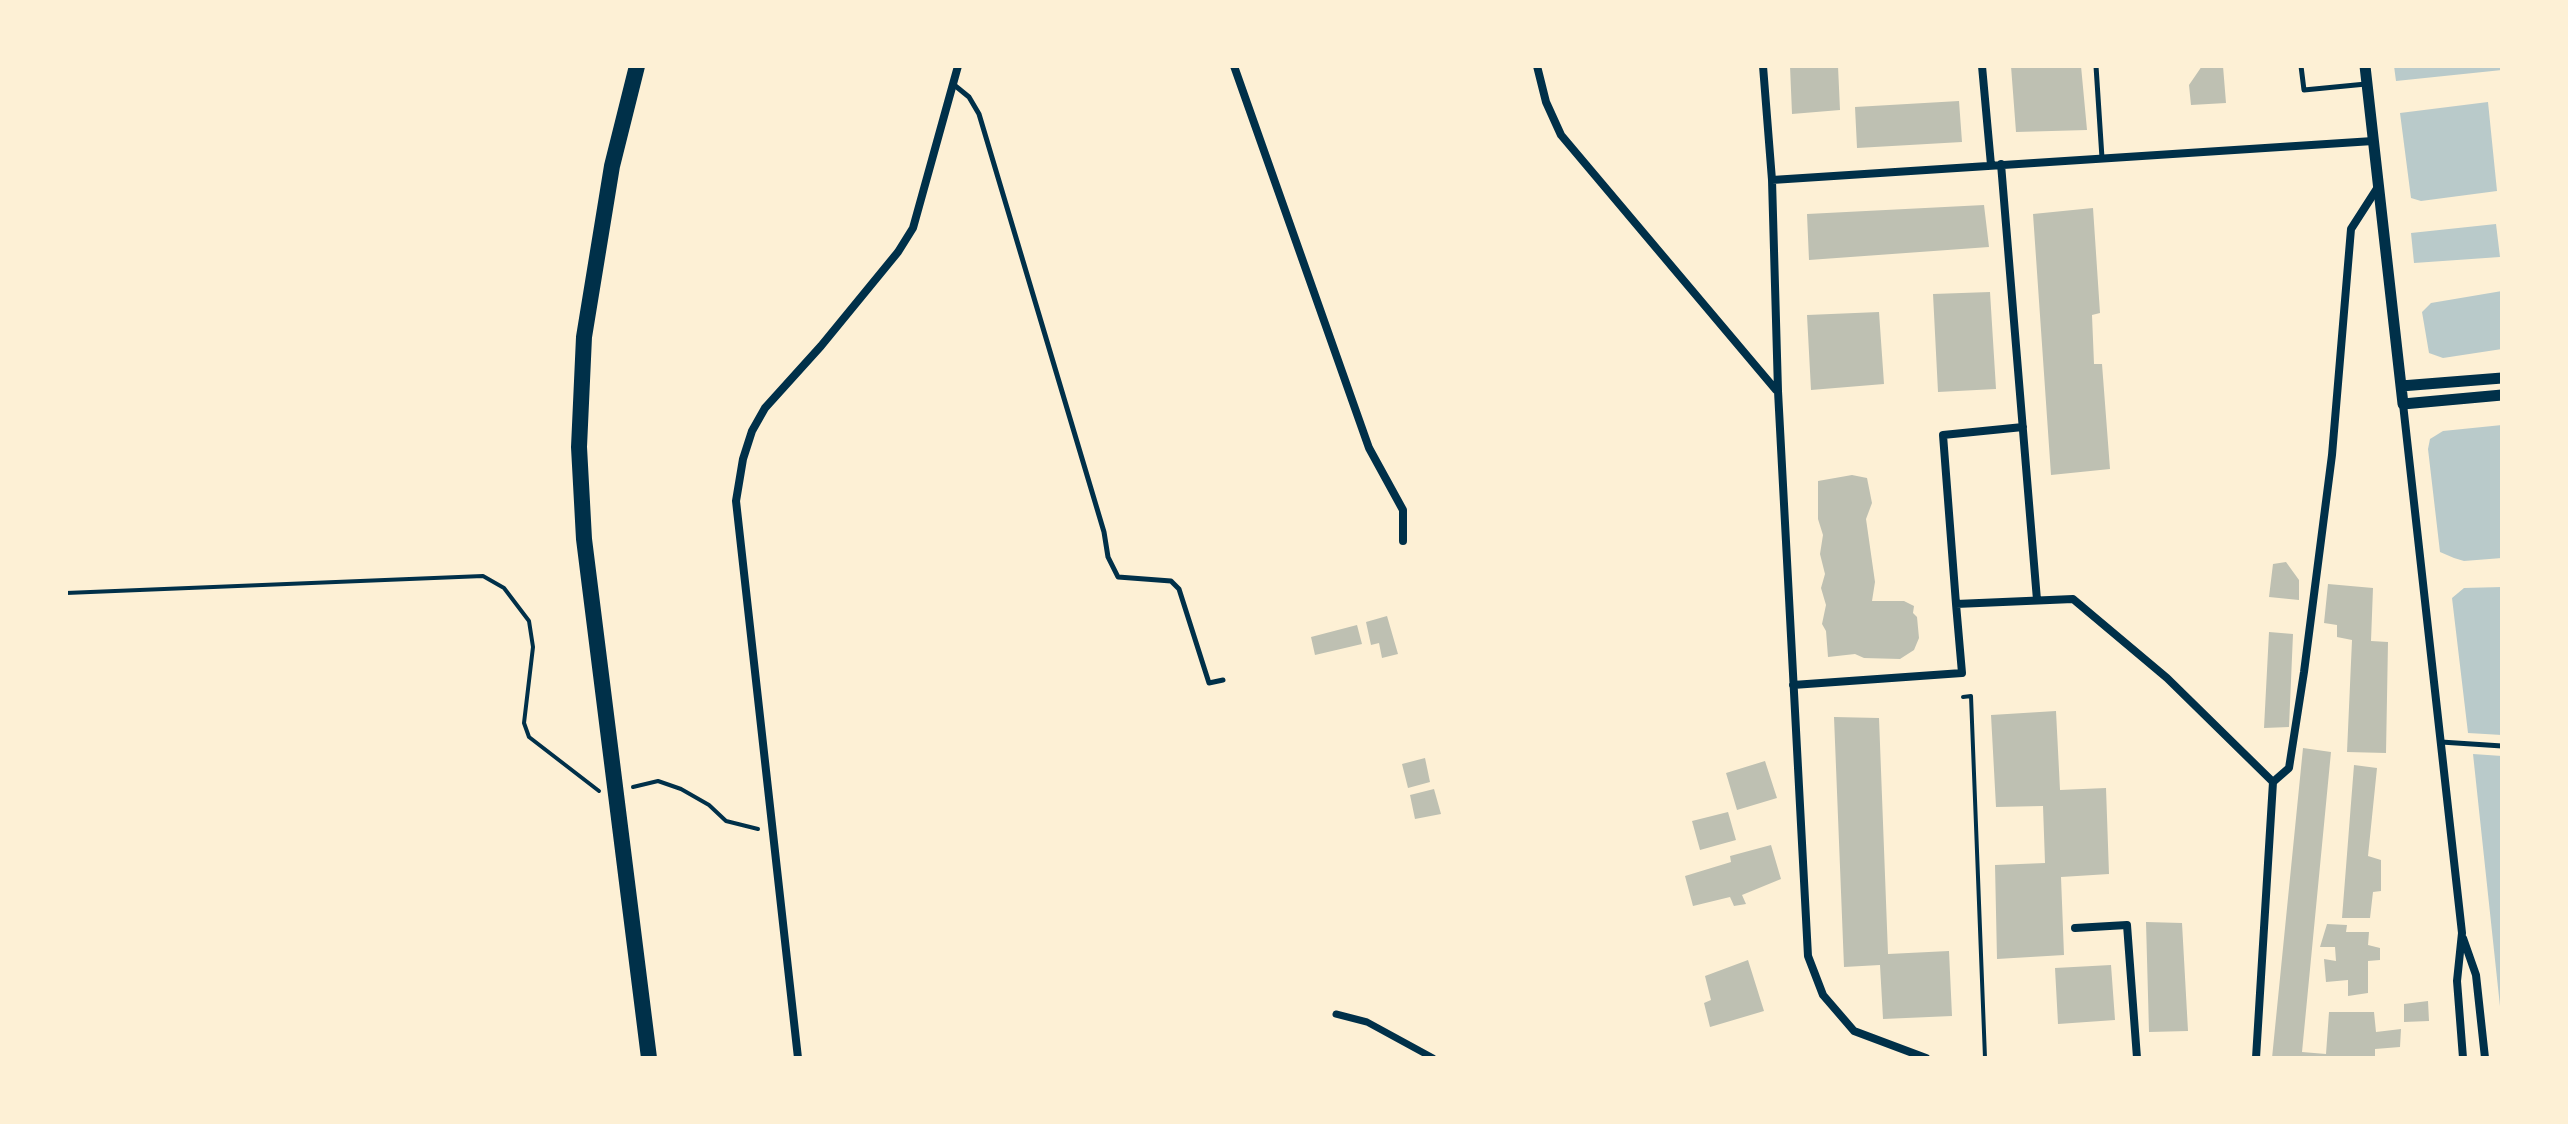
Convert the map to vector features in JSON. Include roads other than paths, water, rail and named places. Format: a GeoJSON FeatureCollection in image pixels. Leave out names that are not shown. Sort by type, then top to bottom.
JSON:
{"type":"FeatureCollection","features":[{"type":"Feature","properties":{"kind":"highway"},"geometry":{"type":"LineString","coordinates":[[637,66],[612,166],[584,337],[579,447],[584,539],[649,1058]]}},
{"type":"Feature","properties":{"kind":"street"},"geometry":{"type":"LineString","coordinates":[[798,1058],[736,501],[743,459],[752,431],[765,408],[821,346],[898,252],[913,228],[958,66]]}},
{"type":"Feature","properties":{"kind":"street"},"geometry":{"type":"LineString","coordinates":[[1234,66],[1369,448],[1403,510],[1403,541]]}},
{"type":"Feature","properties":{"kind":"street"},"geometry":{"type":"LineString","coordinates":[[1537,66],[1546,102],[1561,135],[1778,391]]}},
{"type":"Feature","properties":{"kind":"street"},"geometry":{"type":"LineString","coordinates":[[1763,66],[1772,180],[1778,391],[1808,956],[1823,995],[1854,1031],[1926,1058]]}},
{"type":"Feature","properties":{"kind":"street"},"geometry":{"type":"LineString","coordinates":[[1982,66],[1996,164],[2037,600]]}},
{"type":"Feature","properties":{"kind":"street"},"geometry":{"type":"LineString","coordinates":[[2365,66],[2462,933],[2476,975],[2485,1058]]}},
{"type":"Feature","properties":{"kind":"street"},"geometry":{"type":"LineString","coordinates":[[1772,180],[2373,141]]}},
{"type":"Feature","properties":{"kind":"street"},"geometry":{"type":"LineString","coordinates":[[2256,1058],[2273,782],[2289,768],[2304,672],[2334,440],[2351,229],[2378,186]]}},
{"type":"Feature","properties":{"kind":"street"},"geometry":{"type":"LineString","coordinates":[[2401,386],[2502,378]]}},
{"type":"Feature","properties":{"kind":"street"},"geometry":{"type":"LineString","coordinates":[[2403,404],[2502,395]]}},
{"type":"Feature","properties":{"kind":"street"},"geometry":{"type":"LineString","coordinates":[[1793,685],[1831,679],[1962,673],[1943,435],[2023,427]]}},
{"type":"Feature","properties":{"kind":"street"},"geometry":{"type":"LineString","coordinates":[[1956,604],[2073,599],[2128,649],[2167,678],[2273,782]]}},
{"type":"Feature","properties":{"kind":"street"},"geometry":{"type":"LineString","coordinates":[[2075,928],[2127,925],[2137,1058]]}},
{"type":"Feature","properties":{"kind":"street"},"geometry":{"type":"LineString","coordinates":[[2462,933],[2457,981],[2463,1058]]}},
{"type":"Feature","properties":{"kind":"street"},"geometry":{"type":"LineString","coordinates":[[1336,1014],[1367,1022],[1433,1058]]}},
{"type":"Feature","properties":{"kind":"lane"},"geometry":{"type":"LineString","coordinates":[[2096,66],[2102,158]]}},
{"type":"Feature","properties":{"kind":"lane"},"geometry":{"type":"LineString","coordinates":[[2301,66],[2304,90],[2367,84]]}},
{"type":"Feature","properties":{"kind":"lane"},"geometry":{"type":"LineString","coordinates":[[953,83],[969,97],[979,114],[1104,532],[1108,557],[1118,577],[1171,581],[1179,589],[1209,683],[1223,680]]}},
{"type":"Feature","properties":{"kind":"lane"},"geometry":{"type":"LineString","coordinates":[[2441,742],[2502,746]]}}]}
